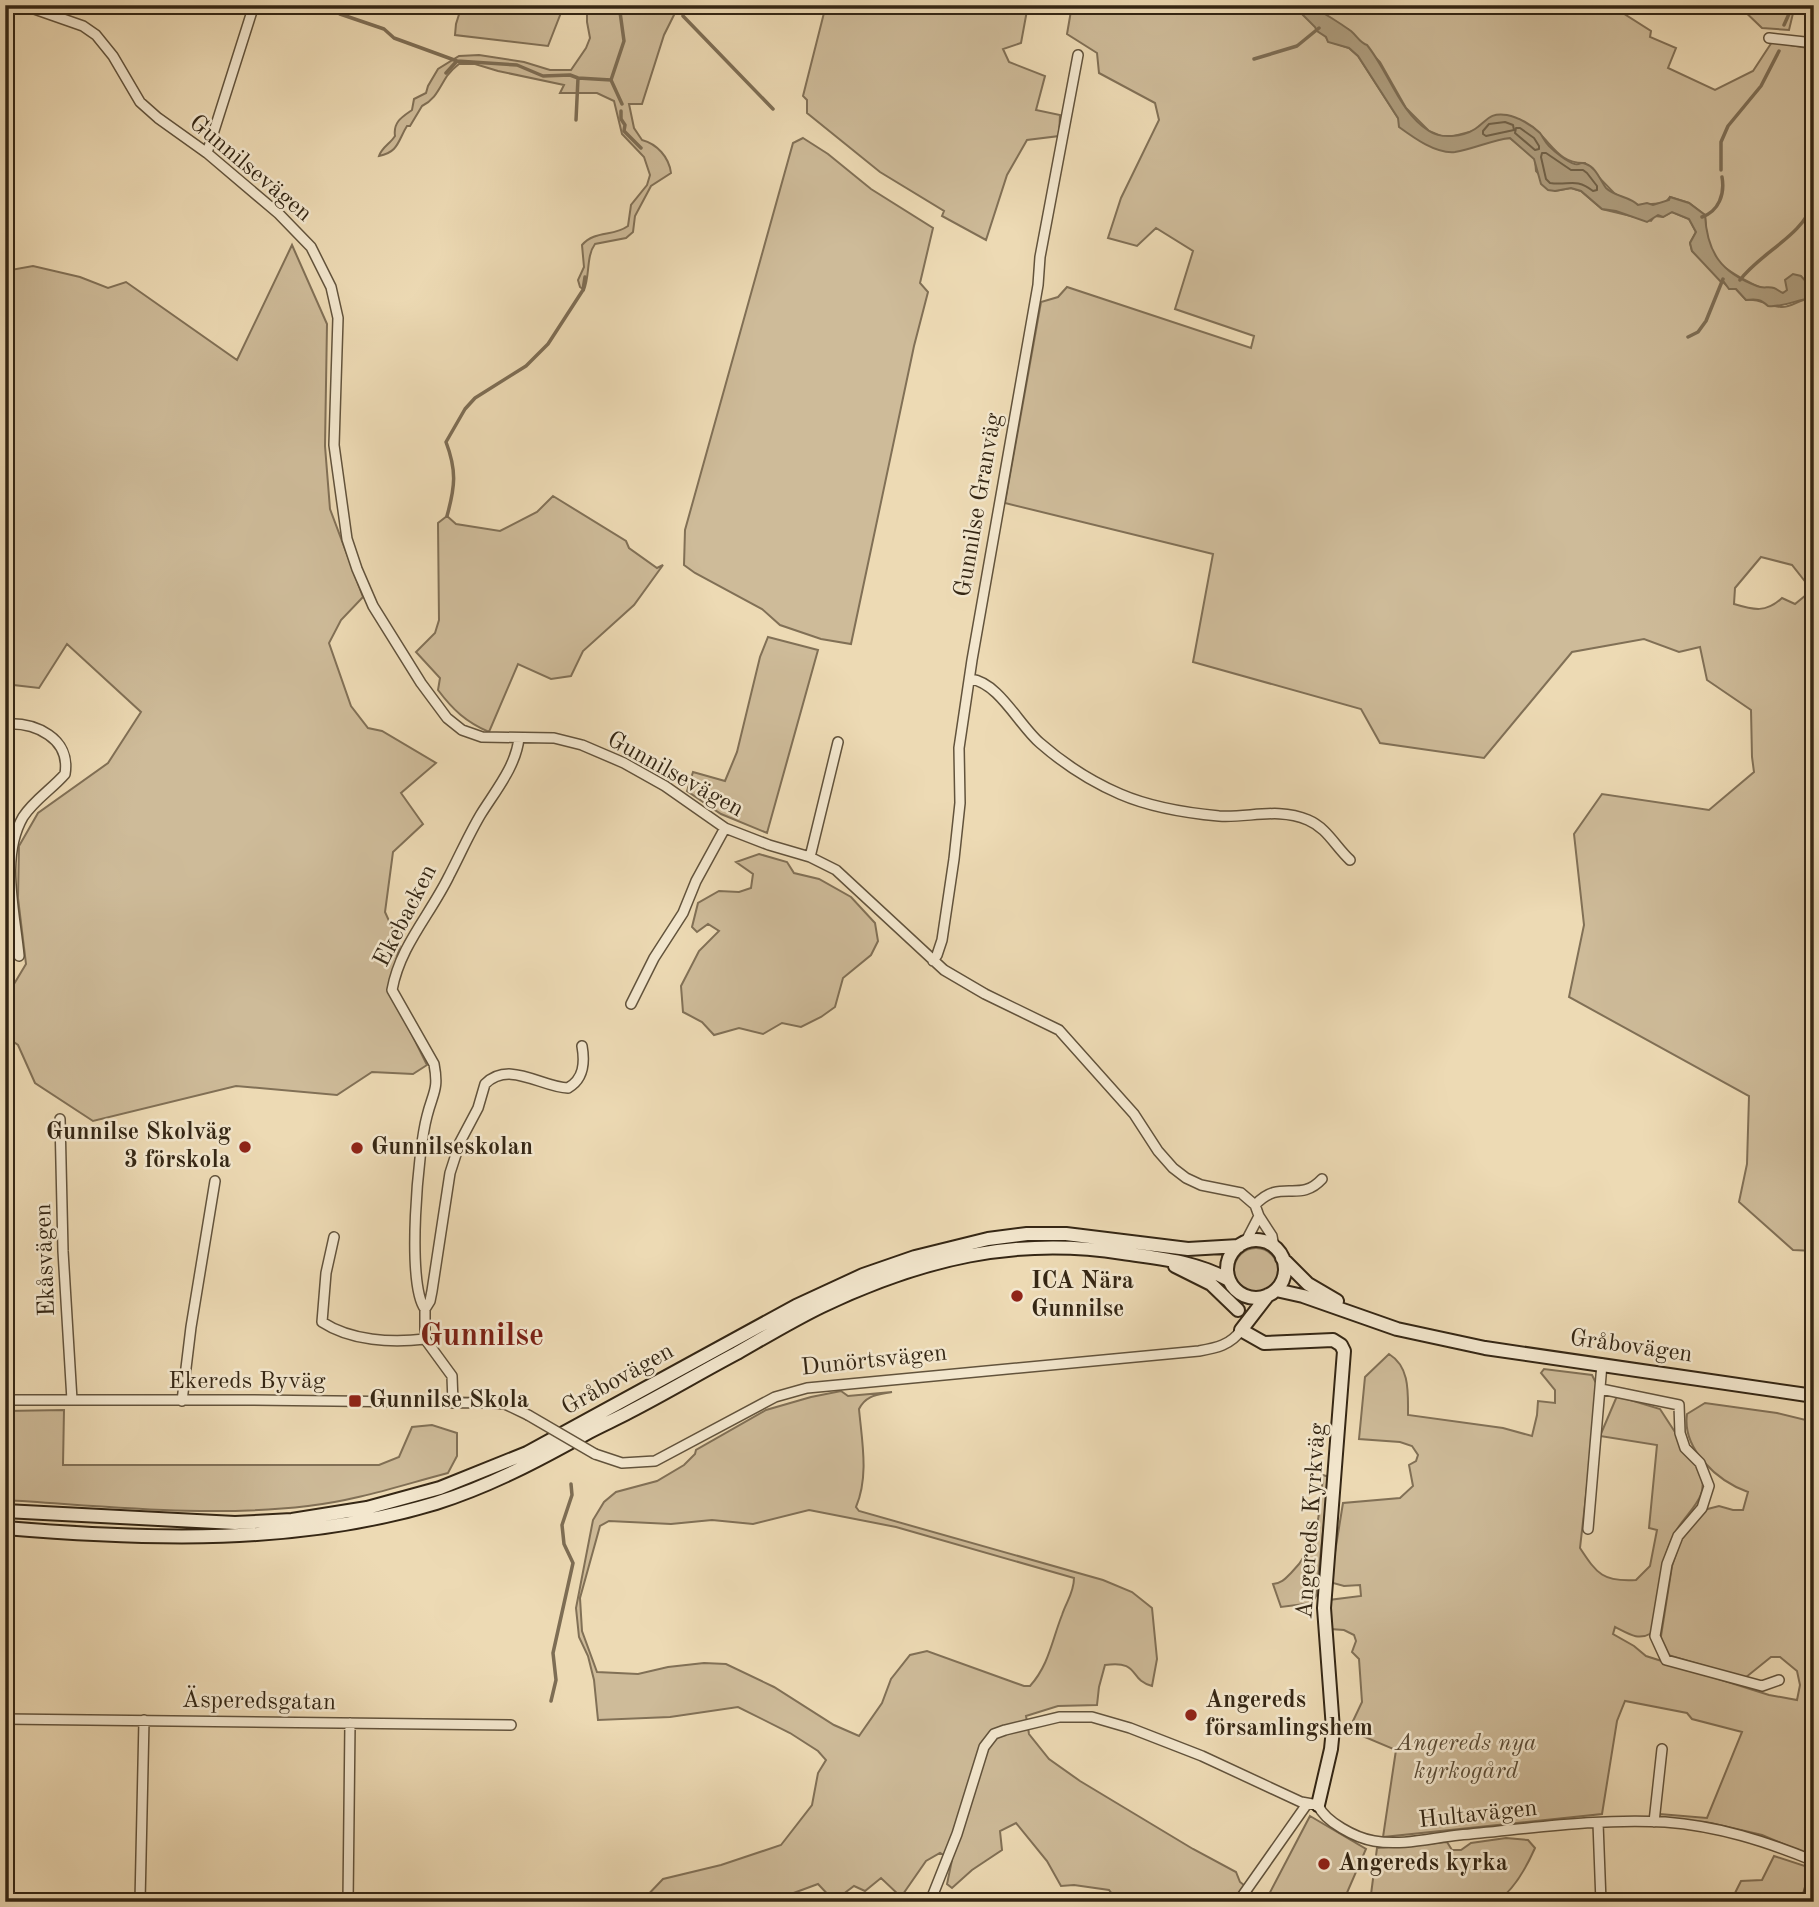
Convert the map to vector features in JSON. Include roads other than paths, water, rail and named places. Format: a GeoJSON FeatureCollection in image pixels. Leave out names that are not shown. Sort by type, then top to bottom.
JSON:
{"type":"FeatureCollection","features":[{"type":"Feature","properties":{"kind":"main road","name":"Gråbovägen"},"geometry":{"type":"LineString","coordinates":[[5,1511],[235,1523],[292,1520],[367,1508],[440,1488],[527,1454],[796,1306],[863,1275],[915,1257],[988,1239],[1027,1234],[1066,1234],[1188,1249],[1242,1245]]}},
{"type":"Feature","properties":{"kind":"main road"},"geometry":{"type":"LineString","coordinates":[[1260,1241],[1278,1252],[1283,1278],[1272,1293],[1256,1298],[1238,1292],[1229,1280],[1227,1265],[1230,1257],[1242,1245],[1260,1241]]}},
{"type":"Feature","properties":{"kind":"main road","name":"Gråbovägen"},"geometry":{"type":"LineString","coordinates":[[5,1528],[56,1532],[253,1535],[348,1524],[438,1502],[510,1475],[821,1307],[899,1275],[990,1251],[1028,1247],[1086,1248],[1207,1268],[1229,1280]]}},
{"type":"Feature","properties":{"kind":"main road","name":"Gråbovägen"},"geometry":{"type":"LineString","coordinates":[[1278,1252],[1319,1293],[1348,1306],[1443,1339]]}},
{"type":"Feature","properties":{"kind":"main road"},"geometry":{"type":"LineString","coordinates":[[1166,1260],[1211,1284],[1238,1310]]}},
{"type":"Feature","properties":{"kind":"main road"},"geometry":{"type":"LineString","coordinates":[[1238,1292],[1238,1310],[1243,1328]]}},
{"type":"Feature","properties":{"kind":"main road","name":"Gråbovägen"},"geometry":{"type":"LineString","coordinates":[[1272,1293],[1303,1296],[1397,1329],[1485,1348],[1814,1396]]}},
{"type":"Feature","properties":{"kind":"main road","name":"Dunörtsvägen"},"geometry":{"type":"LineString","coordinates":[[1243,1328],[1272,1293]]}},
{"type":"Feature","properties":{"kind":"main road","name":"Angereds Kyrkväg"},"geometry":{"type":"LineString","coordinates":[[1243,1328],[1264,1343],[1333,1340],[1341,1345],[1344,1351],[1324,1608],[1333,1729],[1331,1749],[1313,1804]]}},
{"type":"Feature","properties":{"kind":"street","name":"Gunnilsevägen"},"geometry":{"type":"LineString","coordinates":[[23,5],[83,26],[96,35],[113,56],[140,102],[207,153],[291,225],[311,247],[331,287],[338,318],[334,445],[348,539],[356,569],[373,606],[421,683],[447,718],[462,730],[482,737],[554,737],[582,746],[624,763],[665,786],[725,828],[810,857],[836,870],[944,970],[985,994],[1059,1030],[1135,1114],[1158,1151],[1173,1168],[1201,1185],[1241,1193],[1255,1205]]}},
{"type":"Feature","properties":{"kind":"street"},"geometry":{"type":"LineString","coordinates":[[207,153],[254,5]]}},
{"type":"Feature","properties":{"kind":"street"},"geometry":{"type":"LineString","coordinates":[[1769,38],[1814,43]]}},
{"type":"Feature","properties":{"kind":"street","name":"Gunnilse Granväg"},"geometry":{"type":"LineString","coordinates":[[933,961],[942,940],[954,859],[960,803],[959,748],[1038,285],[1040,257],[1078,55]]}},
{"type":"Feature","properties":{"kind":"street"},"geometry":{"type":"LineString","coordinates":[[971,679],[988,686],[1037,740],[1065,765],[1123,796],[1154,806],[1220,816],[1285,813],[1309,820],[1324,829],[1350,860]]}},
{"type":"Feature","properties":{"kind":"street"},"geometry":{"type":"LineString","coordinates":[[5,724],[33,727],[47,733],[61,747],[66,765],[65,774],[23,815],[14,836],[9,877],[19,956]]}},
{"type":"Feature","properties":{"kind":"street","name":"Ekebacken"},"geometry":{"type":"LineString","coordinates":[[425,1309],[419,1302],[414,1242],[419,1168],[427,1116],[435,1096],[436,1077],[434,1063],[392,990],[400,959],[449,876],[461,848],[503,781],[518,749],[519,738]]}},
{"type":"Feature","properties":{"kind":"street"},"geometry":{"type":"LineString","coordinates":[[810,857],[838,742]]}},
{"type":"Feature","properties":{"kind":"street"},"geometry":{"type":"LineString","coordinates":[[631,1004],[654,958],[683,913],[696,881],[725,828]]}},
{"type":"Feature","properties":{"kind":"street"},"geometry":{"type":"LineString","coordinates":[[453,1403],[452,1376],[425,1339],[425,1309],[432,1291],[450,1173],[460,1142],[478,1108],[485,1084],[494,1076],[524,1075],[568,1088],[579,1079],[582,1070],[582,1046]]}},
{"type":"Feature","properties":{"kind":"street","name":"Ekåsvägen"},"geometry":{"type":"LineString","coordinates":[[60,1119],[72,1400]]}},
{"type":"Feature","properties":{"kind":"street"},"geometry":{"type":"LineString","coordinates":[[1278,1252],[1255,1205],[1268,1193],[1278,1190],[1306,1191],[1315,1187],[1322,1179]]}},
{"type":"Feature","properties":{"kind":"street"},"geometry":{"type":"LineString","coordinates":[[182,1401],[215,1181]]}},
{"type":"Feature","properties":{"kind":"street"},"geometry":{"type":"LineString","coordinates":[[1242,1245],[1259,1216]]}},
{"type":"Feature","properties":{"kind":"street"},"geometry":{"type":"LineString","coordinates":[[334,1237],[326,1273],[322,1322],[332,1328],[369,1339],[425,1339]]}},
{"type":"Feature","properties":{"kind":"street","name":"Dunörtsvägen"},"geometry":{"type":"LineString","coordinates":[[528,1415],[594,1454],[622,1463],[655,1461],[775,1397],[807,1388],[1199,1351],[1230,1342],[1243,1328]]}},
{"type":"Feature","properties":{"kind":"street"},"geometry":{"type":"LineString","coordinates":[[1588,1529],[1602,1364]]}},
{"type":"Feature","properties":{"kind":"street"},"geometry":{"type":"LineString","coordinates":[[1601,1389],[1679,1405],[1680,1433],[1685,1448],[1700,1463],[1709,1486],[1702,1508],[1678,1536],[1667,1564],[1655,1636],[1666,1660],[1762,1686],[1779,1680]]}},
{"type":"Feature","properties":{"kind":"street","name":"Ekereds Byväg"},"geometry":{"type":"LineString","coordinates":[[5,1401],[498,1403],[528,1415]]}},
{"type":"Feature","properties":{"kind":"street","name":"Hultavägen"},"geometry":{"type":"LineString","coordinates":[[930,1902],[957,1834],[984,1747],[994,1734],[1059,1717],[1075,1716],[1100,1718],[1202,1756],[1313,1804],[1325,1816],[1362,1838],[1386,1842],[1598,1824],[1654,1822],[1696,1825],[1740,1833],[1814,1861]]}},
{"type":"Feature","properties":{"kind":"street","name":"Äsperedsgatan"},"geometry":{"type":"LineString","coordinates":[[5,1719],[511,1725]]}},
{"type":"Feature","properties":{"kind":"street"},"geometry":{"type":"LineString","coordinates":[[140,1902],[144,1720]]}},
{"type":"Feature","properties":{"kind":"street"},"geometry":{"type":"LineString","coordinates":[[348,1902],[350,1723]]}},
{"type":"Feature","properties":{"kind":"street"},"geometry":{"type":"LineString","coordinates":[[1654,1822],[1662,1749]]}},
{"type":"Feature","properties":{"kind":"street"},"geometry":{"type":"LineString","coordinates":[[1238,1902],[1313,1804]]}},
{"type":"Feature","properties":{"kind":"street"},"geometry":{"type":"LineString","coordinates":[[1598,1824],[1601,1902]]}},
{"type":"Feature","properties":{"kind":"street"},"geometry":{"type":"LineString","coordinates":[[1805,1902],[1814,1873]]}},
{"type":"Feature","properties":{"kind":"water"},"geometry":{"type":"Polygon","coordinates":[[[1293,5],[1310,5],[1351,31],[1367,45],[1402,103],[1419,123],[1434,134],[1446,136],[1470,132],[1496,115],[1520,119],[1537,130],[1549,146],[1565,159],[1589,166],[1606,188],[1638,205],[1653,205],[1669,200],[1670,197],[1689,203],[1705,215],[1713,250],[1718,260],[1734,275],[1759,287],[1774,288],[1783,293],[1787,290],[1785,280],[1793,274],[1801,276],[1808,284],[1814,283],[1814,299],[1775,306],[1768,306],[1758,300],[1746,300],[1736,289],[1729,289],[1721,282],[1692,251],[1690,243],[1696,232],[1689,219],[1672,212],[1663,217],[1658,215],[1647,222],[1602,209],[1581,191],[1571,188],[1548,190],[1541,184],[1534,159],[1510,138],[1448,152],[1411,136],[1399,127],[1398,118],[1358,56],[1349,48],[1328,42],[1293,5]]]}},
{"type":"Feature","properties":{"kind":"waterway"},"geometry":{"type":"LineString","coordinates":[[622,104],[611,80],[624,41],[620,12],[624,5]]}},
{"type":"Feature","properties":{"kind":"waterway"},"geometry":{"type":"LineString","coordinates":[[648,5],[653,5],[658,11],[666,9],[677,12]]}},
{"type":"Feature","properties":{"kind":"waterway"},"geometry":{"type":"LineString","coordinates":[[1784,25],[1793,5]]}},
{"type":"Feature","properties":{"kind":"waterway"},"geometry":{"type":"LineString","coordinates":[[340,14],[384,29],[394,38],[457,61],[517,65],[543,76],[570,75],[611,80]]}},
{"type":"Feature","properties":{"kind":"waterway"},"geometry":{"type":"LineString","coordinates":[[683,16],[773,109]]}},
{"type":"Feature","properties":{"kind":"waterway"},"geometry":{"type":"LineString","coordinates":[[1254,59],[1297,46],[1319,28]]}},
{"type":"Feature","properties":{"kind":"waterway"},"geometry":{"type":"LineString","coordinates":[[1721,170],[1721,142],[1728,126],[1761,86],[1779,51]]}},
{"type":"Feature","properties":{"kind":"waterway"},"geometry":{"type":"LineString","coordinates":[[446,73],[456,62]]}},
{"type":"Feature","properties":{"kind":"waterway"},"geometry":{"type":"LineString","coordinates":[[576,120],[578,78]]}},
{"type":"Feature","properties":{"kind":"waterway"},"geometry":{"type":"LineString","coordinates":[[621,111],[624,131],[641,148]]}},
{"type":"Feature","properties":{"kind":"waterway"},"geometry":{"type":"LineString","coordinates":[[1702,217],[1713,211],[1720,201],[1722,177]]}},
{"type":"Feature","properties":{"kind":"waterway"},"geometry":{"type":"LineString","coordinates":[[1740,280],[1801,224],[1814,201]]}},
{"type":"Feature","properties":{"kind":"waterway"},"geometry":{"type":"LineString","coordinates":[[447,516],[454,479],[446,442],[465,409],[475,398],[526,366],[548,344],[583,290],[585,277]]}},
{"type":"Feature","properties":{"kind":"waterway"},"geometry":{"type":"LineString","coordinates":[[1688,337],[1698,332],[1706,321],[1723,279]]}},
{"type":"Feature","properties":{"kind":"waterway"},"geometry":{"type":"LineString","coordinates":[[551,1701],[556,1680],[553,1653],[573,1563],[564,1544],[562,1525],[572,1495],[571,1484]]}},
{"type":"Feature","properties":{"kind":"place","name":"Gunnilse Skolväg 3 förskola"},"geometry":{"type":"Point","coordinates":[245,1147]}},
{"type":"Feature","properties":{"kind":"place","name":"Gunnilseskolan"},"geometry":{"type":"Point","coordinates":[357,1148]}},
{"type":"Feature","properties":{"kind":"place","name":"ICA Nära Gunnilse"},"geometry":{"type":"Point","coordinates":[1017,1296]}},
{"type":"Feature","properties":{"kind":"place","name":"Gunnilse Skola"},"geometry":{"type":"Point","coordinates":[355,1401]}},
{"type":"Feature","properties":{"kind":"place","name":"Angereds församlingshem"},"geometry":{"type":"Point","coordinates":[1191,1715]}},
{"type":"Feature","properties":{"kind":"place","name":"Angereds kyrka"},"geometry":{"type":"Point","coordinates":[1324,1864]}},
{"type":"Feature","properties":{"kind":"district","name":"Gunnilse"},"geometry":{"type":"Point","coordinates":[482,1337]}},
{"type":"Feature","properties":{"kind":"park label","name":"Angereds nya kyrkogård"},"geometry":{"type":"Point","coordinates":[1466,1758]}}]}
